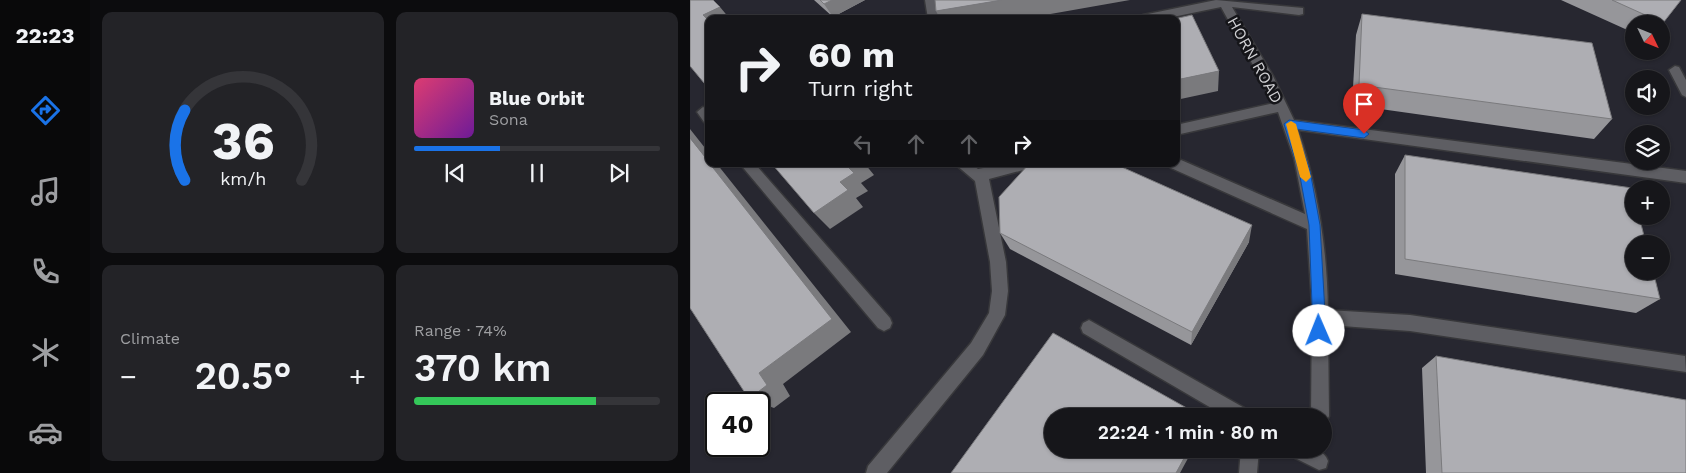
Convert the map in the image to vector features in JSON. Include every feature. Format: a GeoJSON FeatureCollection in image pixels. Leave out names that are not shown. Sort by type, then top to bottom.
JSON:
{"type":"FeatureCollection","features":[{"type":"Feature","properties":{"kind":"street"},"geometry":{"type":"LineString","coordinates":[[931,0],[933,15]]}},
{"type":"Feature","properties":{"kind":"street"},"geometry":{"type":"LineString","coordinates":[[1162,15],[1223,2],[1299,11]]}},
{"type":"Feature","properties":{"kind":"street","name":"HORN ROAD"},"geometry":{"type":"LineString","coordinates":[[1223,2],[1270,82],[1289,124],[1304,171],[1314,225],[1319,317],[1320,408]]}},
{"type":"Feature","properties":{"kind":"street"},"geometry":{"type":"LineString","coordinates":[[1675,70],[1686,92]]}},
{"type":"Feature","properties":{"kind":"street"},"geometry":{"type":"LineString","coordinates":[[1180,129],[1281,106]]}},
{"type":"Feature","properties":{"kind":"street"},"geometry":{"type":"LineString","coordinates":[[1289,124],[1686,177]]}},
{"type":"Feature","properties":{"kind":"street"},"geometry":{"type":"LineString","coordinates":[[1180,166],[1314,225]]}},
{"type":"Feature","properties":{"kind":"street"},"geometry":{"type":"LineString","coordinates":[[751,167],[884,322]]}},
{"type":"Feature","properties":{"kind":"street"},"geometry":{"type":"LineString","coordinates":[[966,167],[976,176],[1013,167]]}},
{"type":"Feature","properties":{"kind":"street"},"geometry":{"type":"LineString","coordinates":[[874,473],[978,349],[997,315],[1000,291],[998,262],[981,174]]}},
{"type":"Feature","properties":{"kind":"street"},"geometry":{"type":"LineString","coordinates":[[1319,317],[1410,323],[1685,364]]}},
{"type":"Feature","properties":{"kind":"street"},"geometry":{"type":"LineString","coordinates":[[1089,328],[1228,408]]}},
{"type":"Feature","properties":{"kind":"street"},"geometry":{"type":"LineString","coordinates":[[1248,473],[1249,458]]}},
{"type":"Feature","properties":{"kind":"shaded area"},"geometry":{"type":"Polygon","coordinates":[[[690,0],[1686,0],[1686,473],[690,473],[690,0]]]}},
{"type":"Feature","properties":{"kind":"building"},"geometry":{"type":"Polygon","coordinates":[[[690,0],[713,0],[720,7],[703,15],[705,17],[705,84],[690,66],[690,0]]]}},
{"type":"Feature","properties":{"kind":"building"},"geometry":{"type":"Polygon","coordinates":[[[820,0],[832,0],[824,4],[820,0]]]}},
{"type":"Feature","properties":{"kind":"building"},"geometry":{"type":"Polygon","coordinates":[[[935,0],[1002,0],[936,11],[935,0]]]}},
{"type":"Feature","properties":{"kind":"building"},"geometry":{"type":"Polygon","coordinates":[[[1612,0],[1681,0],[1669,15],[1645,15],[1612,0]]]}},
{"type":"Feature","properties":{"kind":"building"},"geometry":{"type":"Polygon","coordinates":[[[1362,14],[1592,43],[1612,119],[1359,85],[1362,14]]]}},
{"type":"Feature","properties":{"kind":"building"},"geometry":{"type":"Polygon","coordinates":[[[1192,15],[1219,71],[1180,79],[1180,18],[1192,15]]]}},
{"type":"Feature","properties":{"kind":"building"},"geometry":{"type":"Polygon","coordinates":[[[690,138],[705,157],[705,167],[712,167],[832,319],[759,373],[767,385],[758,392],[744,392],[690,308],[690,138]]]}},
{"type":"Feature","properties":{"kind":"building"},"geometry":{"type":"Polygon","coordinates":[[[1405,155],[1625,187],[1625,225],[1641,225],[1644,235],[1625,235],[1625,280],[1655,280],[1660,299],[1405,259],[1405,155]]]}},
{"type":"Feature","properties":{"kind":"building"},"geometry":{"type":"Polygon","coordinates":[[[775,167],[848,167],[854,173],[840,182],[848,190],[814,213],[775,167]]]}},
{"type":"Feature","properties":{"kind":"building"},"geometry":{"type":"Polygon","coordinates":[[[1026,167],[1122,167],[1252,225],[1192,332],[1000,233],[999,197],[1026,167]]]}},
{"type":"Feature","properties":{"kind":"building"},"geometry":{"type":"Polygon","coordinates":[[[1053,333],[1187,408],[1044,408],[1044,458],[1184,458],[1176,473],[951,473],[1053,333]]]}},
{"type":"Feature","properties":{"kind":"building"},"geometry":{"type":"Polygon","coordinates":[[[1436,356],[1686,400],[1686,473],[1442,473],[1436,356]]]}},
{"type":"Feature","properties":{"kind":"slow traffic"},"geometry":{"type":"LineString","coordinates":[[1291,124],[1289,124],[1306,177]]}},
{"type":"Feature","properties":{"kind":"route"},"geometry":{"type":"LineString","coordinates":[[1319,331],[1317,254],[1314,225],[1304,171],[1289,124],[1364,134]]}}]}
